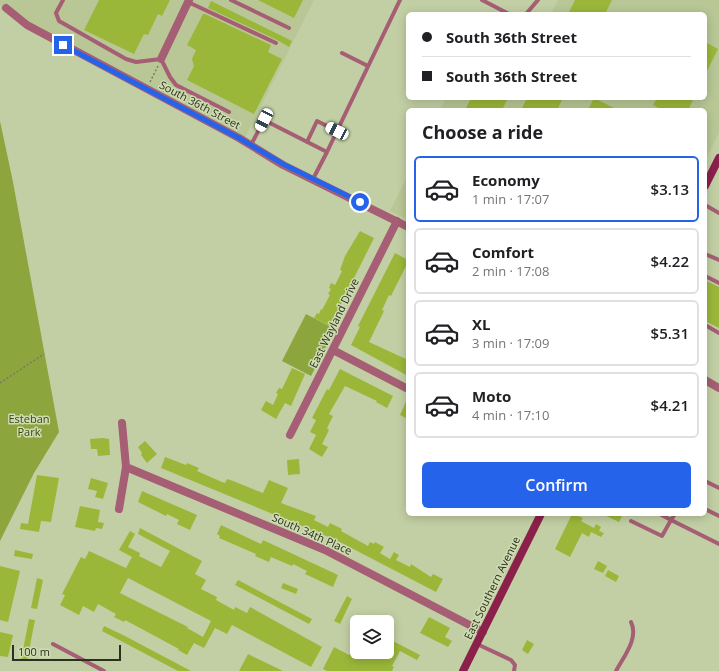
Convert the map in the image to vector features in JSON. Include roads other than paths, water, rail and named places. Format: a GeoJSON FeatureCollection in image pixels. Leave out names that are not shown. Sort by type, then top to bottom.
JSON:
{"type":"FeatureCollection","features":[{"type":"Feature","properties":{"kind":"main road"},"geometry":{"type":"LineString","coordinates":[[707,182],[719,158]]}},
{"type":"Feature","properties":{"kind":"main road","name":"East Southern Avenue"},"geometry":{"type":"LineString","coordinates":[[463,671],[540,516]]}},
{"type":"Feature","properties":{"kind":"street"},"geometry":{"type":"LineString","coordinates":[[161,59],[189,1]]}},
{"type":"Feature","properties":{"kind":"street","name":"South 36th Street"},"geometry":{"type":"LineString","coordinates":[[6,8],[27,25],[251,145],[283,164],[406,226]]}},
{"type":"Feature","properties":{"kind":"street","name":"East Wayland Drive"},"geometry":{"type":"LineString","coordinates":[[290,435],[397,221]]}},
{"type":"Feature","properties":{"kind":"street"},"geometry":{"type":"LineString","coordinates":[[333,350],[406,389]]}},
{"type":"Feature","properties":{"kind":"street"},"geometry":{"type":"LineString","coordinates":[[707,381],[719,388]]}},
{"type":"Feature","properties":{"kind":"street"},"geometry":{"type":"LineString","coordinates":[[119,509],[126,467],[122,424]]}},
{"type":"Feature","properties":{"kind":"street","name":"South 34th Place"},"geometry":{"type":"LineString","coordinates":[[126,467],[325,550],[483,632]]}},
{"type":"Feature","properties":{"kind":"lane"},"geometry":{"type":"LineString","coordinates":[[63,0],[56,13],[59,21],[136,62],[161,59],[176,85],[229,112]]}},
{"type":"Feature","properties":{"kind":"lane"},"geometry":{"type":"LineString","coordinates":[[231,0],[289,28]]}},
{"type":"Feature","properties":{"kind":"lane"},"geometry":{"type":"LineString","coordinates":[[312,179],[327,152],[400,0]]}},
{"type":"Feature","properties":{"kind":"lane"},"geometry":{"type":"LineString","coordinates":[[482,0],[505,12]]}},
{"type":"Feature","properties":{"kind":"lane"},"geometry":{"type":"LineString","coordinates":[[528,12],[538,0]]}},
{"type":"Feature","properties":{"kind":"lane"},"geometry":{"type":"LineString","coordinates":[[189,1],[276,44]]}},
{"type":"Feature","properties":{"kind":"lane"},"geometry":{"type":"LineString","coordinates":[[342,53],[368,66]]}},
{"type":"Feature","properties":{"kind":"lane"},"geometry":{"type":"LineString","coordinates":[[251,145],[264,120],[327,152]]}},
{"type":"Feature","properties":{"kind":"lane"},"geometry":{"type":"LineString","coordinates":[[306,142],[317,121],[337,131]]}},
{"type":"Feature","properties":{"kind":"lane"},"geometry":{"type":"LineString","coordinates":[[707,206],[719,213]]}},
{"type":"Feature","properties":{"kind":"lane"},"geometry":{"type":"LineString","coordinates":[[707,255],[719,260]]}},
{"type":"Feature","properties":{"kind":"lane"},"geometry":{"type":"LineString","coordinates":[[707,277],[719,283]]}},
{"type":"Feature","properties":{"kind":"lane"},"geometry":{"type":"LineString","coordinates":[[707,327],[719,333]]}},
{"type":"Feature","properties":{"kind":"lane"},"geometry":{"type":"LineString","coordinates":[[707,481],[719,488]]}},
{"type":"Feature","properties":{"kind":"lane"},"geometry":{"type":"LineString","coordinates":[[707,510],[719,516]]}},
{"type":"Feature","properties":{"kind":"lane"},"geometry":{"type":"LineString","coordinates":[[664,516],[719,544]]}},
{"type":"Feature","properties":{"kind":"lane"},"geometry":{"type":"LineString","coordinates":[[631,521],[662,536],[673,516]]}},
{"type":"Feature","properties":{"kind":"lane"},"geometry":{"type":"LineString","coordinates":[[616,671],[634,637],[634,628],[631,622]]}},
{"type":"Feature","properties":{"kind":"lane"},"geometry":{"type":"LineString","coordinates":[[53,644],[104,671]]}},
{"type":"Feature","properties":{"kind":"lane"},"geometry":{"type":"LineString","coordinates":[[477,644],[511,660],[515,665],[514,671]]}},
{"type":"Feature","properties":{"kind":"park label","name":"Esteban Park"},"geometry":{"type":"Point","coordinates":[29,425]}}]}
